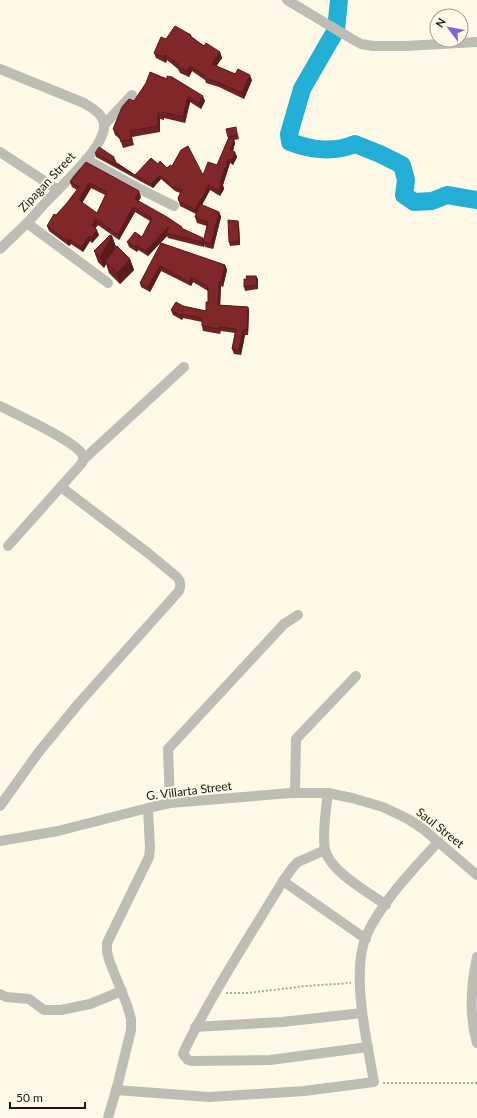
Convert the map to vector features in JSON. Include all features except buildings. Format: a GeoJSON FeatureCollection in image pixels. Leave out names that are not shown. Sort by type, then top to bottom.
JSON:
{"type":"FeatureCollection","features":[{"type":"Feature","properties":{"kind":"street"},"geometry":{"type":"LineString","coordinates":[[287,0],[361,44],[373,46],[406,46],[477,42]]}},
{"type":"Feature","properties":{"kind":"street"},"geometry":{"type":"LineString","coordinates":[[0,69],[84,103],[100,115],[104,126],[132,95]]}},
{"type":"Feature","properties":{"kind":"street","name":"Zipagan Street"},"geometry":{"type":"LineString","coordinates":[[0,249],[27,223],[86,160],[97,146],[103,134],[104,126]]}},
{"type":"Feature","properties":{"kind":"street"},"geometry":{"type":"LineString","coordinates":[[0,152],[58,190]]}},
{"type":"Feature","properties":{"kind":"street"},"geometry":{"type":"LineString","coordinates":[[86,160],[174,206]]}},
{"type":"Feature","properties":{"kind":"street"},"geometry":{"type":"LineString","coordinates":[[27,223],[108,282]]}},
{"type":"Feature","properties":{"kind":"street"},"geometry":{"type":"LineString","coordinates":[[8,546],[84,459],[184,367]]}},
{"type":"Feature","properties":{"kind":"street"},"geometry":{"type":"LineString","coordinates":[[0,406],[74,446],[84,459]]}},
{"type":"Feature","properties":{"kind":"street"},"geometry":{"type":"LineString","coordinates":[[0,806],[38,753],[79,703],[179,591],[181,586],[177,577],[172,572],[61,487]]}},
{"type":"Feature","properties":{"kind":"street"},"geometry":{"type":"LineString","coordinates":[[170,804],[168,749],[284,624],[298,615]]}},
{"type":"Feature","properties":{"kind":"street"},"geometry":{"type":"LineString","coordinates":[[295,793],[296,739],[356,676]]}},
{"type":"Feature","properties":{"kind":"street","name":"G. Villarta Street"},"geometry":{"type":"LineString","coordinates":[[0,841],[58,831],[148,808],[170,804],[295,793],[328,794],[352,798],[383,807]]}},
{"type":"Feature","properties":{"kind":"street"},"geometry":{"type":"LineString","coordinates":[[328,794],[324,834],[325,850],[329,859],[335,867],[386,905]]}},
{"type":"Feature","properties":{"kind":"street","name":"Saul Street"},"geometry":{"type":"LineString","coordinates":[[383,807],[408,819],[423,829],[477,875]]}},
{"type":"Feature","properties":{"kind":"street"},"geometry":{"type":"LineString","coordinates":[[108,1118],[131,1030],[131,1019],[122,991],[109,960],[107,943],[149,857],[148,808]]}},
{"type":"Feature","properties":{"kind":"street"},"geometry":{"type":"LineString","coordinates":[[116,1090],[209,1097],[304,1091],[374,1082],[362,1013],[359,967],[366,939],[377,916],[438,842]]}},
{"type":"Feature","properties":{"kind":"street"},"geometry":{"type":"LineString","coordinates":[[325,850],[298,862],[283,881],[215,993],[184,1050],[184,1057],[192,1062],[270,1060],[368,1047]]}},
{"type":"Feature","properties":{"kind":"street"},"geometry":{"type":"LineString","coordinates":[[283,881],[366,939]]}},
{"type":"Feature","properties":{"kind":"street"},"geometry":{"type":"LineString","coordinates":[[477,957],[472,998],[472,1013],[477,1043]]}},
{"type":"Feature","properties":{"kind":"street"},"geometry":{"type":"LineString","coordinates":[[0,994],[6,997],[29,999],[44,1010],[61,1010],[90,1004],[122,991]]}},
{"type":"Feature","properties":{"kind":"street"},"geometry":{"type":"LineString","coordinates":[[196,1027],[282,1022],[362,1013]]}},
{"type":"Feature","properties":{"kind":"path"},"geometry":{"type":"LineString","coordinates":[[215,993],[248,993],[306,986],[361,983]]}},
{"type":"Feature","properties":{"kind":"path"},"geometry":{"type":"LineString","coordinates":[[374,1082],[477,1083]]}},
{"type":"Feature","properties":{"kind":"waterway"},"geometry":{"type":"LineString","coordinates":[[339,0],[336,30],[302,89],[289,134],[290,142],[314,149],[339,149],[355,144],[380,154],[402,165],[406,180],[404,195],[414,202],[432,201],[447,195],[477,200]]}}]}
